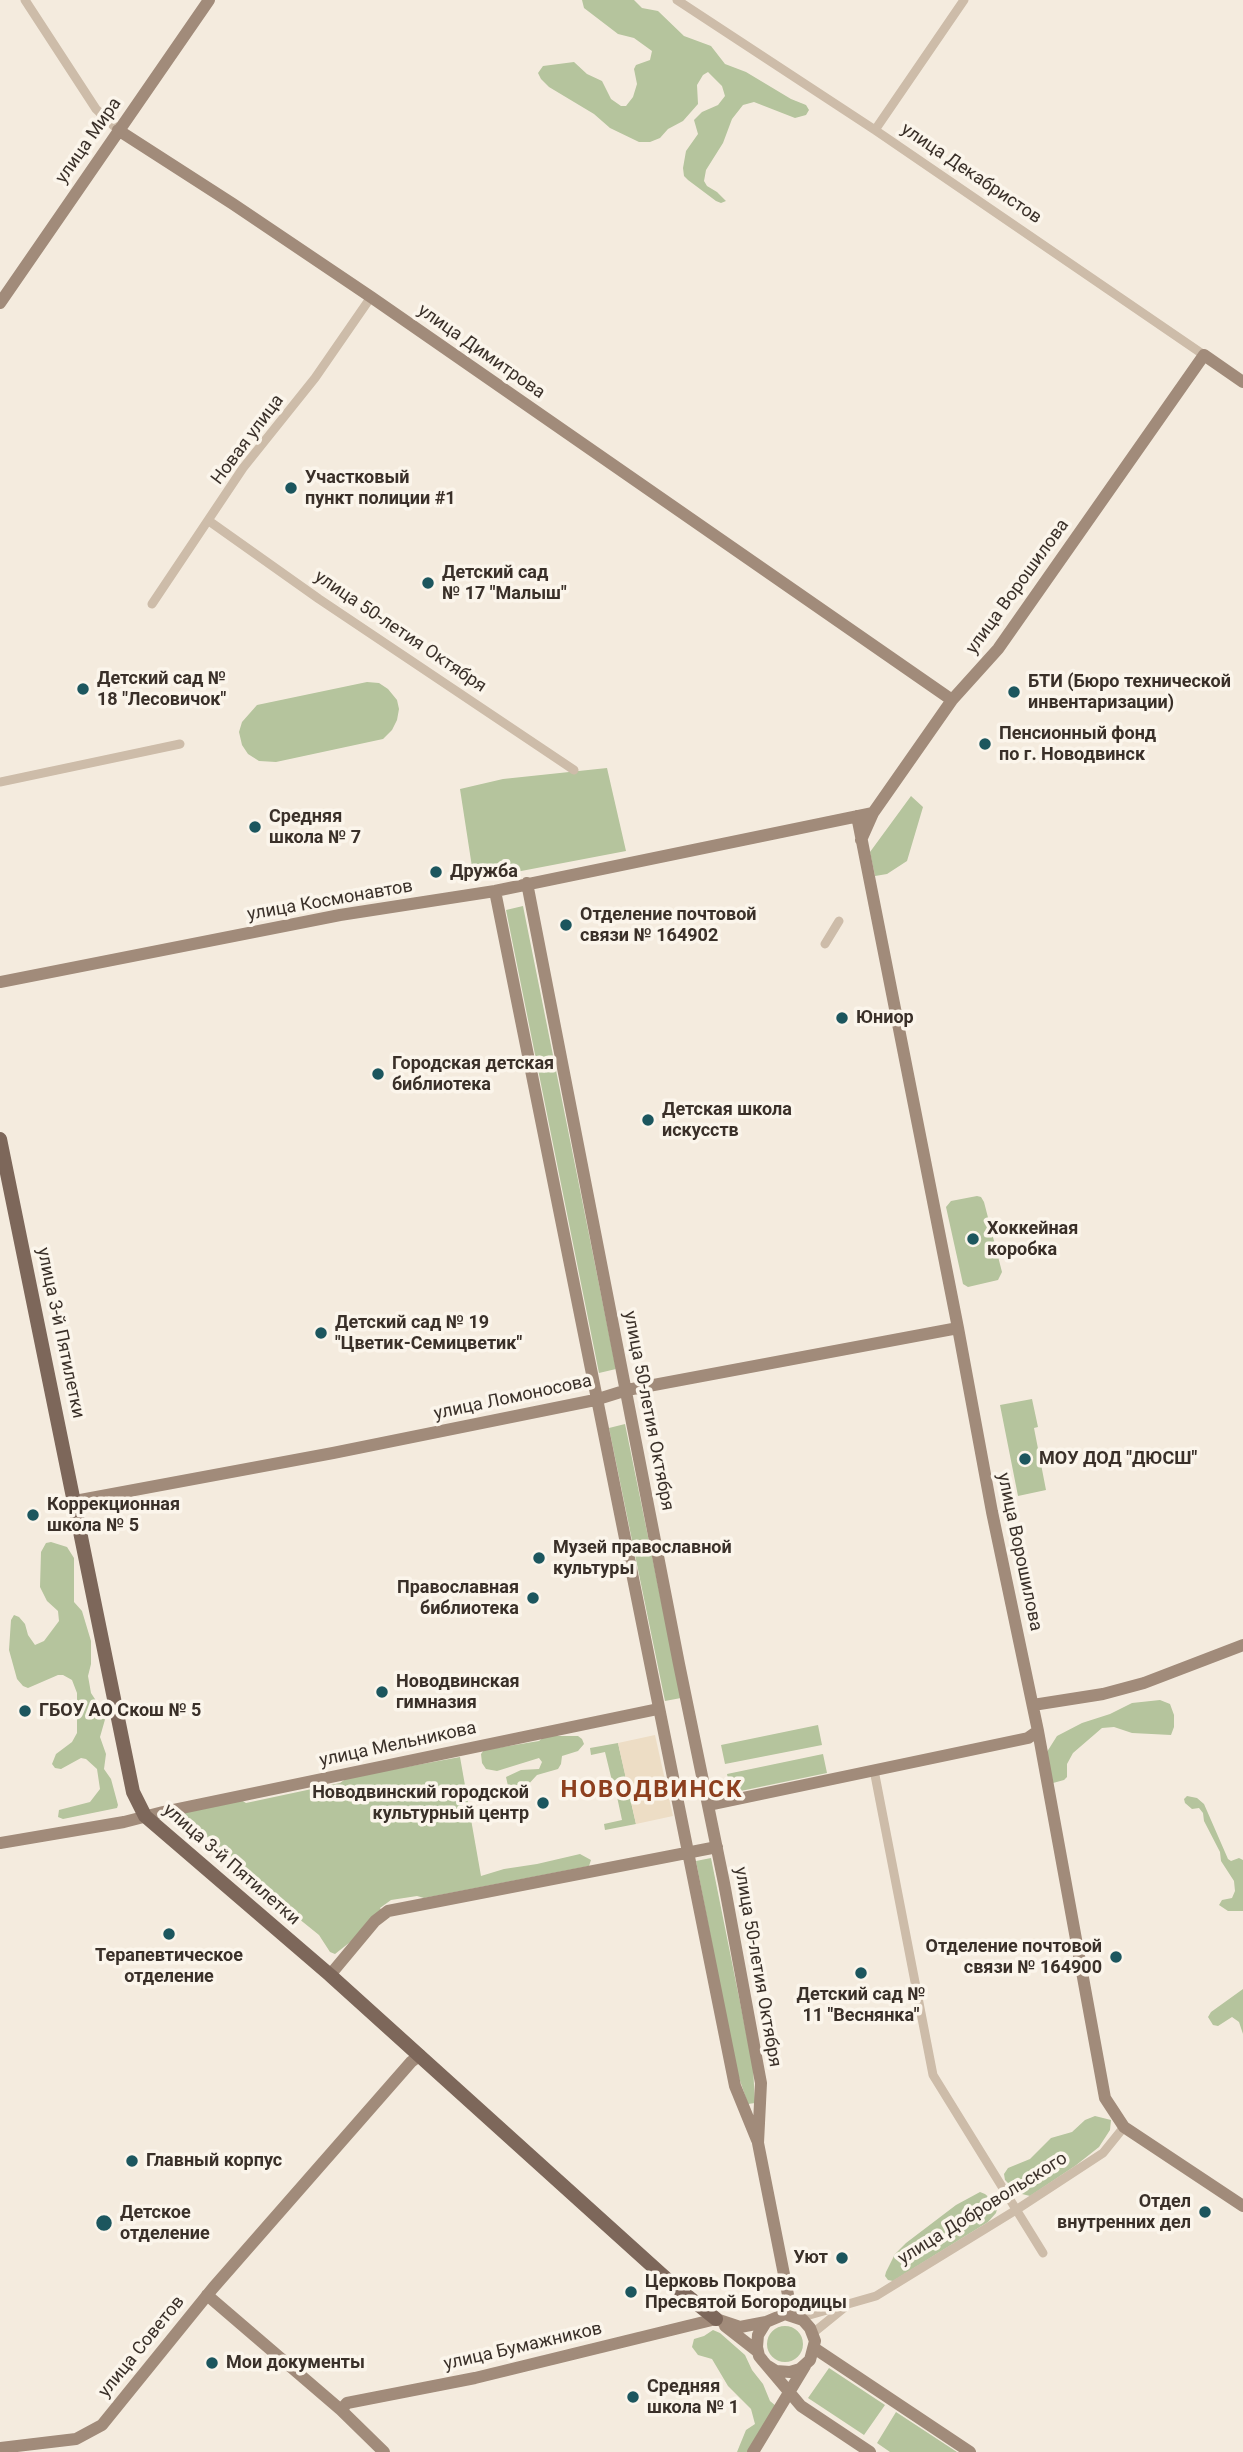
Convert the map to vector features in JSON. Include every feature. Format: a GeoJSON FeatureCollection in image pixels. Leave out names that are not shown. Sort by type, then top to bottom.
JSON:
{"type":"FeatureCollection","features":[{"type":"Feature","properties":{"kind":"main road","name":"улица Мира"},"geometry":{"type":"LineString","coordinates":[[0,303],[209,0]]}},
{"type":"Feature","properties":{"kind":"main road","name":"улица Димитрова"},"geometry":{"type":"LineString","coordinates":[[118,130],[233,204],[952,700]]}},
{"type":"Feature","properties":{"kind":"main road","name":"улица Декабристов"},"geometry":{"type":"LineString","coordinates":[[1204,355],[1243,382]]}},
{"type":"Feature","properties":{"kind":"main road","name":"улица Ворошилова"},"geometry":{"type":"LineString","coordinates":[[861,840],[873,813],[952,700],[1006,638],[1204,355]]}},
{"type":"Feature","properties":{"kind":"main road","name":"улица Космонавтов"},"geometry":{"type":"LineString","coordinates":[[0,982],[340,915],[495,891],[873,813]]}},
{"type":"Feature","properties":{"kind":"main road","name":"улица Ворошилова"},"geometry":{"type":"LineString","coordinates":[[857,816],[992,1512],[1033,1705],[1105,2098],[1124,2127],[1243,2206]]}},
{"type":"Feature","properties":{"kind":"main road","name":"улица 50-летия Октября"},"geometry":{"type":"LineString","coordinates":[[527,883],[673,1637],[709,1805],[761,2084],[758,2143],[784,2276],[784,2317]]}},
{"type":"Feature","properties":{"kind":"main road"},"geometry":{"type":"LineString","coordinates":[[495,891],[735,2086],[758,2143]]}},
{"type":"Feature","properties":{"kind":"main road","name":"улица 3-й Пятилетки"},"geometry":{"type":"LineString","coordinates":[[0,1139],[133,1792],[145,1816],[330,1975],[670,2282],[716,2319]]}},
{"type":"Feature","properties":{"kind":"main road","name":"улица Ломоносова"},"geometry":{"type":"LineString","coordinates":[[75,1502],[596,1400],[627,1390],[958,1328]]}},
{"type":"Feature","properties":{"kind":"main road"},"geometry":{"type":"LineString","coordinates":[[1033,1705],[1103,1694],[1144,1683],[1243,1645]]}},
{"type":"Feature","properties":{"kind":"main road","name":"улица Мельникова"},"geometry":{"type":"LineString","coordinates":[[0,1843],[124,1822],[658,1709]]}},
{"type":"Feature","properties":{"kind":"main road"},"geometry":{"type":"LineString","coordinates":[[709,1805],[1028,1738],[1038,1731]]}},
{"type":"Feature","properties":{"kind":"main road"},"geometry":{"type":"LineString","coordinates":[[330,1975],[375,1921],[388,1911],[717,1847]]}},
{"type":"Feature","properties":{"kind":"main road"},"geometry":{"type":"LineString","coordinates":[[207,2295],[419,2055]]}},
{"type":"Feature","properties":{"kind":"main road","name":"улица Советов"},"geometry":{"type":"LineString","coordinates":[[0,2448],[76,2439],[102,2425],[207,2295],[341,2410],[384,2452]]}},
{"type":"Feature","properties":{"kind":"main road"},"geometry":{"type":"LineString","coordinates":[[757,2351],[758,2335],[784,2317]]}},
{"type":"Feature","properties":{"kind":"main road"},"geometry":{"type":"LineString","coordinates":[[716,2319],[747,2327],[784,2317],[807,2323],[813,2333],[814,2348],[806,2364],[752,2452]]}},
{"type":"Feature","properties":{"kind":"main road"},"geometry":{"type":"LineString","coordinates":[[716,2319],[757,2351],[801,2406],[870,2452]]}},
{"type":"Feature","properties":{"kind":"main road","name":"улица Бумажников"},"geometry":{"type":"LineString","coordinates":[[341,2410],[347,2403],[475,2378],[716,2319]]}},
{"type":"Feature","properties":{"kind":"main road"},"geometry":{"type":"LineString","coordinates":[[814,2348],[970,2452]]}},
{"type":"Feature","properties":{"kind":"main road"},"geometry":{"type":"LineString","coordinates":[[768,2366],[776,2371],[790,2372],[806,2364]]}},
{"type":"Feature","properties":{"kind":"street","name":"улица Димитрова"},"geometry":{"type":"LineString","coordinates":[[25,0],[96,109],[118,130]]}},
{"type":"Feature","properties":{"kind":"street","name":"улица Декабристов"},"geometry":{"type":"LineString","coordinates":[[677,0],[876,130],[1204,355]]}},
{"type":"Feature","properties":{"kind":"street"},"geometry":{"type":"LineString","coordinates":[[876,130],[964,0]]}},
{"type":"Feature","properties":{"kind":"street","name":"Новая улица"},"geometry":{"type":"LineString","coordinates":[[152,604],[243,468],[315,378],[370,298]]}},
{"type":"Feature","properties":{"kind":"street","name":"улица 50-летия Октября"},"geometry":{"type":"LineString","coordinates":[[209,521],[319,599],[574,769]]}},
{"type":"Feature","properties":{"kind":"street"},"geometry":{"type":"LineString","coordinates":[[0,782],[180,744]]}},
{"type":"Feature","properties":{"kind":"street"},"geometry":{"type":"LineString","coordinates":[[825,944],[839,921]]}},
{"type":"Feature","properties":{"kind":"street"},"geometry":{"type":"LineString","coordinates":[[874,1770],[933,2075],[1043,2253]]}},
{"type":"Feature","properties":{"kind":"street","name":"улица Добровольского"},"geometry":{"type":"LineString","coordinates":[[784,2317],[876,2296],[1103,2154],[1124,2127]]}},
{"type":"Feature","properties":{"kind":"street"},"geometry":{"type":"LineString","coordinates":[[813,2333],[849,2303]]}},
{"type":"Feature","properties":{"kind":"green space"},"geometry":{"type":"Polygon","coordinates":[[[582,0],[634,0],[642,8],[658,11],[684,36],[711,46],[725,64],[746,72],[806,105],[809,110],[806,115],[795,118],[754,102],[743,105],[732,119],[723,143],[706,170],[704,181],[707,186],[726,201],[716,201],[684,176],[683,168],[686,151],[698,134],[694,120],[702,112],[718,105],[725,96],[722,86],[708,72],[697,85],[698,104],[683,121],[650,142],[639,142],[610,128],[594,114],[549,87],[541,79],[538,73],[543,66],[574,62],[587,74],[602,81],[611,99],[621,106],[626,106],[633,97],[637,84],[634,69],[636,65],[650,60],[652,51],[634,38],[618,34],[584,8],[582,0]]]}},
{"type":"Feature","properties":{"kind":"green space"},"geometry":{"type":"Polygon","coordinates":[[[367,682],[379,683],[397,700],[397,720],[383,739],[276,762],[259,761],[248,754],[242,745],[239,732],[242,722],[257,705],[367,682]]]}},
{"type":"Feature","properties":{"kind":"green space"},"geometry":{"type":"Polygon","coordinates":[[[607,768],[626,851],[474,880],[460,789],[503,779],[607,768]]]}},
{"type":"Feature","properties":{"kind":"green space"},"geometry":{"type":"Polygon","coordinates":[[[911,796],[923,807],[907,861],[887,874],[875,876],[870,852],[911,796]]]}},
{"type":"Feature","properties":{"kind":"green space"},"geometry":{"type":"Polygon","coordinates":[[[523,906],[616,1369],[599,1373],[506,910],[523,906]]]}},
{"type":"Feature","properties":{"kind":"green space","name":"Хоккейная коробка"},"geometry":{"type":"Polygon","coordinates":[[[977,1196],[984,1202],[1002,1272],[998,1280],[968,1287],[963,1284],[946,1207],[951,1201],[977,1196]]]}},
{"type":"Feature","properties":{"kind":"green space","name":"МОУ ДОД \"ДЮСШ\""},"geometry":{"type":"Polygon","coordinates":[[[1032,1399],[1038,1427],[1034,1428],[1046,1490],[1018,1496],[1000,1405],[1032,1399]]]}},
{"type":"Feature","properties":{"kind":"green space"},"geometry":{"type":"Polygon","coordinates":[[[625,1424],[681,1698],[665,1701],[609,1428],[625,1424]]]}},
{"type":"Feature","properties":{"kind":"green space"},"geometry":{"type":"Polygon","coordinates":[[[46,1543],[67,1547],[74,1558],[74,1602],[82,1611],[91,1641],[88,1676],[91,1693],[106,1716],[100,1737],[106,1754],[104,1769],[111,1779],[118,1805],[117,1808],[63,1819],[58,1817],[59,1810],[90,1802],[100,1789],[97,1769],[86,1759],[81,1758],[61,1769],[52,1764],[56,1754],[72,1742],[77,1733],[77,1693],[72,1680],[63,1675],[28,1688],[23,1686],[17,1679],[9,1650],[11,1620],[14,1615],[25,1624],[35,1645],[44,1641],[59,1621],[58,1611],[47,1601],[40,1587],[41,1552],[46,1543]]]}},
{"type":"Feature","properties":{"kind":"green space"},"geometry":{"type":"Polygon","coordinates":[[[1160,1700],[1170,1704],[1174,1715],[1171,1735],[1132,1733],[1114,1727],[1102,1728],[1073,1753],[1067,1764],[1067,1777],[1053,1783],[1045,1755],[1057,1736],[1132,1703],[1160,1700]]]}},
{"type":"Feature","properties":{"kind":"green space"},"geometry":{"type":"Polygon","coordinates":[[[818,1725],[822,1745],[725,1764],[721,1745],[818,1725]]]}},
{"type":"Feature","properties":{"kind":"green space"},"geometry":{"type":"Polygon","coordinates":[[[545,1736],[578,1736],[584,1744],[578,1751],[562,1756],[558,1769],[537,1775],[525,1788],[508,1786],[506,1777],[521,1770],[539,1769],[542,1762],[539,1758],[497,1771],[486,1769],[482,1763],[481,1754],[484,1750],[539,1741],[545,1736]]]}},
{"type":"Feature","properties":{"kind":"green space"},"geometry":{"type":"Polygon","coordinates":[[[618,1743],[626,1778],[612,1781],[605,1752],[591,1755],[590,1748],[618,1743]]]}},
{"type":"Feature","properties":{"kind":"green space"},"geometry":{"type":"Polygon","coordinates":[[[823,1754],[827,1773],[731,1793],[727,1774],[823,1754]]]}},
{"type":"Feature","properties":{"kind":"green space"},"geometry":{"type":"Polygon","coordinates":[[[460,1757],[481,1876],[580,1854],[591,1860],[589,1866],[424,1898],[417,1896],[391,1900],[380,1908],[382,1911],[354,1939],[335,1954],[330,1952],[319,1935],[267,1893],[261,1882],[201,1832],[181,1828],[173,1823],[171,1818],[174,1814],[241,1800],[246,1803],[340,1783],[347,1778],[460,1757]]]}},
{"type":"Feature","properties":{"kind":"green space"},"geometry":{"type":"Polygon","coordinates":[[[628,1789],[636,1824],[605,1830],[604,1824],[622,1820],[616,1792],[628,1789]]]}},
{"type":"Feature","properties":{"kind":"green space"},"geometry":{"type":"Polygon","coordinates":[[[1187,1796],[1197,1798],[1204,1804],[1228,1859],[1243,1860],[1243,1911],[1228,1911],[1219,1905],[1222,1900],[1232,1898],[1235,1891],[1234,1881],[1221,1861],[1220,1852],[1204,1821],[1203,1813],[1199,1808],[1192,1809],[1185,1803],[1187,1796]]]}},
{"type":"Feature","properties":{"kind":"green space"},"geometry":{"type":"Polygon","coordinates":[[[711,1858],[753,2067],[755,2103],[748,2104],[736,2069],[696,1861],[711,1858]]]}},
{"type":"Feature","properties":{"kind":"green space"},"geometry":{"type":"Polygon","coordinates":[[[1243,1989],[1243,2034],[1239,2022],[1232,2017],[1218,2026],[1213,2025],[1208,2017],[1211,2012],[1243,1989]]]}},
{"type":"Feature","properties":{"kind":"green space"},"geometry":{"type":"Polygon","coordinates":[[[1095,2116],[1111,2120],[1110,2130],[1099,2147],[1075,2166],[1030,2196],[1018,2193],[1005,2180],[1004,2174],[1008,2168],[1030,2159],[1051,2138],[1072,2132],[1085,2120],[1095,2116]]]}},
{"type":"Feature","properties":{"kind":"green space"},"geometry":{"type":"Polygon","coordinates":[[[980,2192],[998,2205],[996,2213],[988,2222],[893,2281],[888,2280],[886,2272],[895,2254],[906,2243],[956,2205],[980,2192]]]}},
{"type":"Feature","properties":{"kind":"green space"},"geometry":{"type":"Polygon","coordinates":[[[785,2326],[797,2332],[803,2344],[797,2356],[785,2362],[773,2356],[767,2344],[773,2332],[785,2326]]]}},
{"type":"Feature","properties":{"kind":"green space"},"geometry":{"type":"Polygon","coordinates":[[[713,2330],[745,2355],[770,2401],[776,2406],[754,2452],[737,2452],[746,2430],[755,2424],[751,2409],[728,2386],[712,2359],[698,2355],[692,2347],[694,2339],[713,2330]]]}},
{"type":"Feature","properties":{"kind":"green space"},"geometry":{"type":"Polygon","coordinates":[[[829,2368],[885,2405],[864,2435],[808,2398],[829,2368]]]}},
{"type":"Feature","properties":{"kind":"green space"},"geometry":{"type":"Polygon","coordinates":[[[896,2412],[957,2452],[890,2452],[877,2443],[896,2412]]]}},
{"type":"Feature","properties":{"kind":"shaded area"},"geometry":{"type":"Polygon","coordinates":[[[655,1735],[673,1816],[636,1824],[618,1743],[655,1735]]]}},
{"type":"Feature","properties":{"kind":"place","name":"Участковый пункт полиции #1"},"geometry":{"type":"Point","coordinates":[291,488]}},
{"type":"Feature","properties":{"kind":"place","name":"Детский сад № 17 \"Малыш\""},"geometry":{"type":"Point","coordinates":[428,583]}},
{"type":"Feature","properties":{"kind":"place","name":"Детский сад № 18 \"Лесовичок\""},"geometry":{"type":"Point","coordinates":[83,689]}},
{"type":"Feature","properties":{"kind":"place","name":"БТИ (Бюро технической инвентаризации)"},"geometry":{"type":"Point","coordinates":[1014,692]}},
{"type":"Feature","properties":{"kind":"place","name":"Пенсионный фонд по г. Новодвинск"},"geometry":{"type":"Point","coordinates":[985,744]}},
{"type":"Feature","properties":{"kind":"place","name":"Средняя школа № 7"},"geometry":{"type":"Point","coordinates":[255,827]}},
{"type":"Feature","properties":{"kind":"place","name":"Дружба"},"geometry":{"type":"Point","coordinates":[436,872]}},
{"type":"Feature","properties":{"kind":"place","name":"Отделение почтовой связи № 164902"},"geometry":{"type":"Point","coordinates":[566,925]}},
{"type":"Feature","properties":{"kind":"place","name":"Юниор"},"geometry":{"type":"Point","coordinates":[842,1018]}},
{"type":"Feature","properties":{"kind":"place","name":"Городская детская библиотека"},"geometry":{"type":"Point","coordinates":[378,1074]}},
{"type":"Feature","properties":{"kind":"place","name":"Детская школа искусств"},"geometry":{"type":"Point","coordinates":[648,1120]}},
{"type":"Feature","properties":{"kind":"place","name":"Хоккейная коробка"},"geometry":{"type":"Point","coordinates":[973,1239]}},
{"type":"Feature","properties":{"kind":"place","name":"Детский сад № 19 \"Цветик-Семицветик\""},"geometry":{"type":"Point","coordinates":[321,1333]}},
{"type":"Feature","properties":{"kind":"place","name":"МОУ ДОД \"ДЮСШ\""},"geometry":{"type":"Point","coordinates":[1025,1459]}},
{"type":"Feature","properties":{"kind":"place","name":"Коррекционная школа № 5"},"geometry":{"type":"Point","coordinates":[33,1515]}},
{"type":"Feature","properties":{"kind":"place","name":"Музей православной культуры"},"geometry":{"type":"Point","coordinates":[539,1558]}},
{"type":"Feature","properties":{"kind":"place","name":"Православная библиотека"},"geometry":{"type":"Point","coordinates":[533,1598]}},
{"type":"Feature","properties":{"kind":"place","name":"Новодвинская гимназия"},"geometry":{"type":"Point","coordinates":[382,1692]}},
{"type":"Feature","properties":{"kind":"place","name":"ГБОУ АО Скош № 5"},"geometry":{"type":"Point","coordinates":[25,1711]}},
{"type":"Feature","properties":{"kind":"place","name":"Новодвинский городской культурный центр"},"geometry":{"type":"Point","coordinates":[543,1803]}},
{"type":"Feature","properties":{"kind":"place","name":"Терапевтическое отделение"},"geometry":{"type":"Point","coordinates":[169,1934]}},
{"type":"Feature","properties":{"kind":"place","name":"Отделение почтовой связи № 164900"},"geometry":{"type":"Point","coordinates":[1116,1957]}},
{"type":"Feature","properties":{"kind":"place","name":"Детский сад № 11 \"Веснянка\""},"geometry":{"type":"Point","coordinates":[861,1973]}},
{"type":"Feature","properties":{"kind":"place","name":"Главный корпус"},"geometry":{"type":"Point","coordinates":[132,2161]}},
{"type":"Feature","properties":{"kind":"place","name":"Отдел внутренних дел"},"geometry":{"type":"Point","coordinates":[1205,2212]}},
{"type":"Feature","properties":{"kind":"place","name":"Детское отделение"},"geometry":{"type":"Point","coordinates":[104,2223]}},
{"type":"Feature","properties":{"kind":"place","name":"Уют"},"geometry":{"type":"Point","coordinates":[842,2258]}},
{"type":"Feature","properties":{"kind":"place","name":"Церковь Покрова Пресвятой Богородицы"},"geometry":{"type":"Point","coordinates":[631,2292]}},
{"type":"Feature","properties":{"kind":"place","name":"Мои документы"},"geometry":{"type":"Point","coordinates":[212,2363]}},
{"type":"Feature","properties":{"kind":"place","name":"Средняя школа № 1"},"geometry":{"type":"Point","coordinates":[633,2397]}},
{"type":"Feature","properties":{"kind":"district","name":"НОВОДВИНСК"},"geometry":{"type":"Point","coordinates":[652,1791]}}]}
